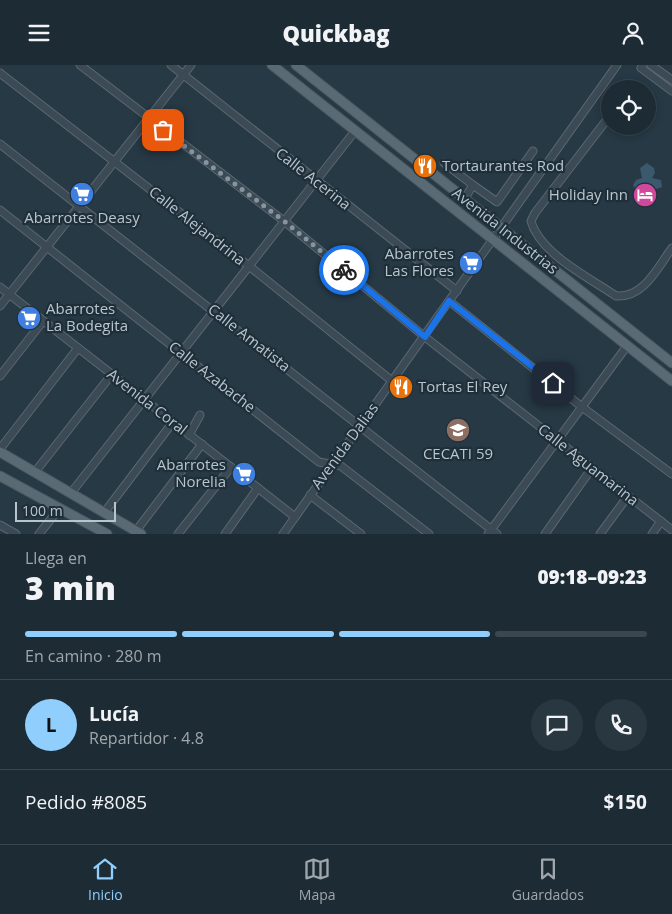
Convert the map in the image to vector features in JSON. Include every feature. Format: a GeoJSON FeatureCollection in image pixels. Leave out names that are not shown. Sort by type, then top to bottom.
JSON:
{"type":"FeatureCollection","features":[{"type":"Feature","properties":{"kind":"main road","name":"Avenida Industrias"},"geometry":{"type":"LineString","coordinates":[[272,65],[672,381]]}},
{"type":"Feature","properties":{"kind":"main road","name":"Avenida Industrias"},"geometry":{"type":"LineString","coordinates":[[296,65],[672,363]]}},
{"type":"Feature","properties":{"kind":"main road"},"geometry":{"type":"LineString","coordinates":[[0,451],[138,533]]}},
{"type":"Feature","properties":{"kind":"main road"},"geometry":{"type":"LineString","coordinates":[[0,476],[107,534]]}},
{"type":"Feature","properties":{"kind":"street","name":"Calle Aguamarina"},"geometry":{"type":"LineString","coordinates":[[80,65],[148,119],[284,221],[425,337],[672,530]]}},
{"type":"Feature","properties":{"kind":"street","name":"Calle Acerina"},"geometry":{"type":"LineString","coordinates":[[171,65],[316,182],[457,291]]}},
{"type":"Feature","properties":{"kind":"street"},"geometry":{"type":"LineString","coordinates":[[0,306],[191,65]]}},
{"type":"Feature","properties":{"kind":"street","name":"Avenida Dalias"},"geometry":{"type":"LineString","coordinates":[[285,531],[617,65]]}},
{"type":"Feature","properties":{"kind":"street"},"geometry":{"type":"LineString","coordinates":[[643,65],[641,67],[672,91]]}},
{"type":"Feature","properties":{"kind":"street"},"geometry":{"type":"LineString","coordinates":[[651,65],[672,80]]}},
{"type":"Feature","properties":{"kind":"street","name":"Calle Alejandrina"},"geometry":{"type":"LineString","coordinates":[[0,73],[249,266],[392,381]]}},
{"type":"Feature","properties":{"kind":"street"},"geometry":{"type":"LineString","coordinates":[[601,127],[535,213],[531,221],[532,227],[549,251],[616,296],[626,296],[644,286],[672,248]]}},
{"type":"Feature","properties":{"kind":"street"},"geometry":{"type":"LineString","coordinates":[[71,493],[355,131]]}},
{"type":"Feature","properties":{"kind":"street","name":"Calle Amatista"},"geometry":{"type":"LineString","coordinates":[[0,144],[360,426],[492,533]]}},
{"type":"Feature","properties":{"kind":"street"},"geometry":{"type":"LineString","coordinates":[[444,163],[497,202],[533,151]]}},
{"type":"Feature","properties":{"kind":"street"},"geometry":{"type":"LineString","coordinates":[[465,198],[473,185]]}},
{"type":"Feature","properties":{"kind":"street","name":"Calle Azabache"},"geometry":{"type":"LineString","coordinates":[[0,209],[319,462],[341,466],[429,534]]}},
{"type":"Feature","properties":{"kind":"street","name":"Avenida Coral"},"geometry":{"type":"LineString","coordinates":[[0,287],[295,517]]}},
{"type":"Feature","properties":{"kind":"street"},"geometry":{"type":"LineString","coordinates":[[449,301],[582,407],[672,473]]}},
{"type":"Feature","properties":{"kind":"street"},"geometry":{"type":"LineString","coordinates":[[0,376],[42,321]]}},
{"type":"Feature","properties":{"kind":"street"},"geometry":{"type":"LineString","coordinates":[[492,533],[556,440],[627,346]]}},
{"type":"Feature","properties":{"kind":"street"},"geometry":{"type":"LineString","coordinates":[[0,451],[78,348]]}},
{"type":"Feature","properties":{"kind":"street"},"geometry":{"type":"LineString","coordinates":[[35,473],[112,374]]}},
{"type":"Feature","properties":{"kind":"street"},"geometry":{"type":"LineString","coordinates":[[189,435],[200,415]]}},
{"type":"Feature","properties":{"kind":"street"},"geometry":{"type":"LineString","coordinates":[[104,513],[173,422]]}},
{"type":"Feature","properties":{"kind":"street"},"geometry":{"type":"LineString","coordinates":[[138,533],[202,445]]}},
{"type":"Feature","properties":{"kind":"street"},"geometry":{"type":"LineString","coordinates":[[178,534],[231,467]]}},
{"type":"Feature","properties":{"kind":"street"},"geometry":{"type":"LineString","coordinates":[[545,534],[592,468]]}},
{"type":"Feature","properties":{"kind":"street"},"geometry":{"type":"LineString","coordinates":[[225,534],[258,489]]}},
{"type":"Feature","properties":{"kind":"street"},"geometry":{"type":"LineString","coordinates":[[310,495],[361,534]]}},
{"type":"Feature","properties":{"kind":"street"},"geometry":{"type":"LineString","coordinates":[[600,534],[628,496]]}},
{"type":"Feature","properties":{"kind":"street"},"geometry":{"type":"LineString","coordinates":[[39,534],[59,509]]}},
{"type":"Feature","properties":{"kind":"street"},"geometry":{"type":"LineString","coordinates":[[652,534],[661,521]]}},
{"type":"Feature","properties":{"kind":"street"},"geometry":{"type":"LineString","coordinates":[[0,525],[16,534]]}},
{"type":"Feature","properties":{"kind":"street"},"geometry":{"type":"LineString","coordinates":[[285,531],[294,534]]}},
{"type":"Feature","properties":{"kind":"water"},"geometry":{"type":"Polygon","coordinates":[[[647,163],[654,168],[655,173],[652,178],[661,180],[662,187],[656,189],[651,184],[646,183],[642,190],[636,190],[633,185],[636,180],[642,178],[640,168],[647,163]]]}},
{"type":"Feature","properties":{"kind":"way so far"},"geometry":{"type":"LineString","coordinates":[[163,130],[284,221],[344,270]]}},
{"type":"Feature","properties":{"kind":"place","name":"Tortaurantes Rod"},"geometry":{"type":"Point","coordinates":[425,166]}},
{"type":"Feature","properties":{"kind":"place","name":"Abarrotes Deasy"},"geometry":{"type":"Point","coordinates":[82,194]}},
{"type":"Feature","properties":{"kind":"place","name":"Holiday Inn"},"geometry":{"type":"Point","coordinates":[645,195]}},
{"type":"Feature","properties":{"kind":"place","name":"Abarrotes Las Flores"},"geometry":{"type":"Point","coordinates":[471,263]}},
{"type":"Feature","properties":{"kind":"place","name":"Abarrotes La Bodegita"},"geometry":{"type":"Point","coordinates":[29,318]}},
{"type":"Feature","properties":{"kind":"place","name":"Tortas El Rey"},"geometry":{"type":"Point","coordinates":[401,387]}},
{"type":"Feature","properties":{"kind":"place","name":"CECATI 59"},"geometry":{"type":"Point","coordinates":[458,430]}},
{"type":"Feature","properties":{"kind":"place","name":"Abarrotes Norelia"},"geometry":{"type":"Point","coordinates":[244,474]}},
{"type":"Feature","properties":{"kind":"route"},"geometry":{"type":"LineString","coordinates":[[344,270],[425,337],[449,301],[553,383]]}}]}
